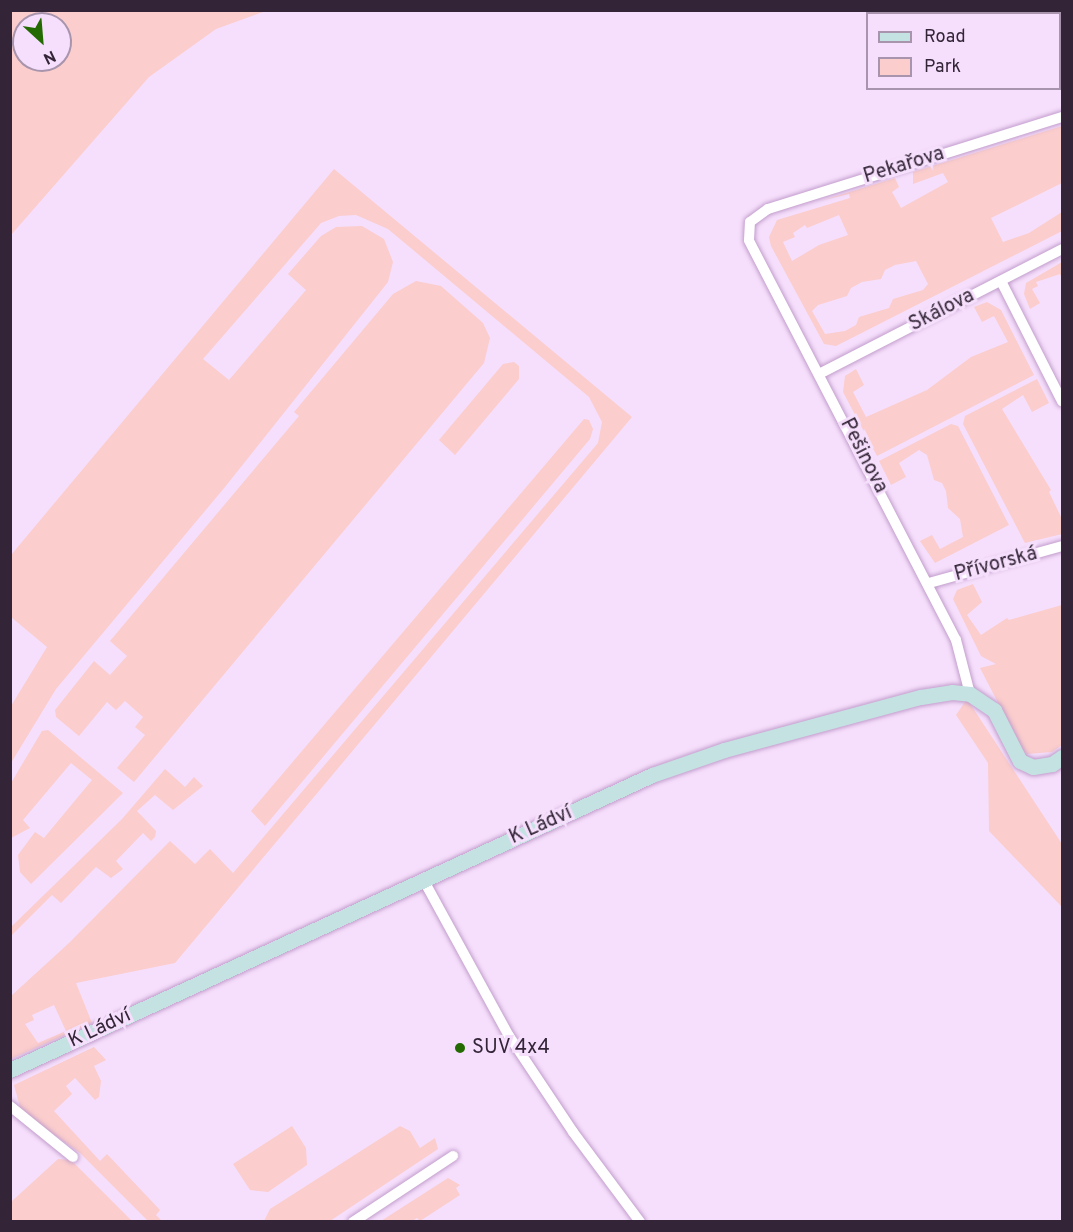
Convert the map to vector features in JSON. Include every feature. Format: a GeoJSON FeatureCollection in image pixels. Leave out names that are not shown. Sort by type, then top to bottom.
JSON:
{"type":"FeatureCollection","features":[{"type":"Feature","properties":{"kind":"street","name":"Pekařova"},"geometry":{"type":"LineString","coordinates":[[750,222],[768,209],[1062,117]]}},
{"type":"Feature","properties":{"kind":"street","name":"Pešinova"},"geometry":{"type":"LineString","coordinates":[[750,222],[749,240],[821,373],[963,656],[970,694]]}},
{"type":"Feature","properties":{"kind":"street","name":"Skálova"},"geometry":{"type":"LineString","coordinates":[[821,373],[1062,249]]}},
{"type":"Feature","properties":{"kind":"street"},"geometry":{"type":"LineString","coordinates":[[1001,281],[1062,401]]}},
{"type":"Feature","properties":{"kind":"street","name":"Přívorská"},"geometry":{"type":"LineString","coordinates":[[928,583],[1062,546]]}},
{"type":"Feature","properties":{"kind":"street"},"geometry":{"type":"LineString","coordinates":[[970,694],[994,710],[1020,761],[1033,767],[1062,757]]}},
{"type":"Feature","properties":{"kind":"street","name":"K Ládví"},"geometry":{"type":"LineString","coordinates":[[10,1070],[652,776],[724,750],[921,697],[970,694]]}},
{"type":"Feature","properties":{"kind":"street"},"geometry":{"type":"LineString","coordinates":[[423,879],[508,1036],[573,1132],[640,1221]]}},
{"type":"Feature","properties":{"kind":"street"},"geometry":{"type":"LineString","coordinates":[[10,1106],[73,1157]]}},
{"type":"Feature","properties":{"kind":"street"},"geometry":{"type":"LineString","coordinates":[[353,1221],[453,1156]]}},
{"type":"Feature","properties":{"kind":"green space"},"geometry":{"type":"Polygon","coordinates":[[[11,10],[266,10],[216,29],[149,77],[11,235],[11,10]]]}},
{"type":"Feature","properties":{"kind":"green space"},"geometry":{"type":"Polygon","coordinates":[[[1057,10],[1058,12],[936,11],[1057,10]]]}},
{"type":"Feature","properties":{"kind":"green space"},"geometry":{"type":"Polygon","coordinates":[[[1062,126],[1062,183],[991,218],[1003,242],[1029,233],[1062,212],[1062,231],[836,346],[824,344],[771,246],[769,237],[777,220],[850,198],[849,194],[820,201],[895,178],[899,187],[892,192],[901,208],[948,182],[943,173],[913,184],[913,172],[1062,126]],[[839,215],[807,228],[805,225],[793,233],[795,237],[783,242],[792,261],[819,245],[848,235],[839,215]],[[916,261],[895,265],[885,270],[881,279],[862,282],[851,288],[847,296],[818,305],[812,311],[825,334],[845,331],[856,325],[859,317],[889,308],[893,299],[923,290],[928,284],[916,261]]]}},
{"type":"Feature","properties":{"kind":"green space"},"geometry":{"type":"Polygon","coordinates":[[[334,169],[632,417],[175,963],[76,983],[92,1023],[11,1059],[11,996],[69,943],[170,841],[195,864],[210,849],[233,873],[598,443],[602,422],[589,397],[388,229],[356,215],[339,216],[321,223],[203,359],[229,380],[306,290],[288,274],[321,236],[336,227],[362,226],[384,239],[393,262],[388,282],[225,487],[56,689],[11,763],[11,706],[47,647],[11,617],[11,555],[334,169]],[[54,1005],[32,1015],[34,1020],[25,1024],[38,1043],[66,1031],[54,1005]]]}},
{"type":"Feature","properties":{"kind":"green space"},"geometry":{"type":"Polygon","coordinates":[[[1062,262],[1062,279],[1060,274],[1036,282],[1038,286],[1032,289],[1040,303],[1030,309],[1024,294],[1026,283],[1062,262]]]}},
{"type":"Feature","properties":{"kind":"green space"},"geometry":{"type":"Polygon","coordinates":[[[416,281],[441,286],[483,323],[490,338],[484,363],[134,782],[117,768],[145,735],[135,727],[143,717],[125,701],[116,710],[107,702],[79,736],[56,717],[55,710],[94,661],[110,675],[127,656],[110,641],[299,416],[294,412],[393,294],[416,281]]]}},
{"type":"Feature","properties":{"kind":"green space"},"geometry":{"type":"Polygon","coordinates":[[[987,302],[1001,310],[1034,375],[877,456],[843,392],[845,376],[856,369],[864,385],[853,392],[866,417],[927,390],[971,357],[1008,342],[994,316],[982,322],[974,307],[987,302]]]}},
{"type":"Feature","properties":{"kind":"green space"},"geometry":{"type":"Polygon","coordinates":[[[514,362],[519,366],[519,379],[455,455],[439,440],[503,364],[514,362]]]}},
{"type":"Feature","properties":{"kind":"green space"},"geometry":{"type":"Polygon","coordinates":[[[1037,379],[1049,403],[1032,412],[1023,395],[1002,409],[1051,490],[1049,492],[1062,519],[1062,534],[1025,543],[963,424],[965,416],[1037,379]]]}},
{"type":"Feature","properties":{"kind":"green space"},"geometry":{"type":"Polygon","coordinates":[[[584,419],[589,420],[593,429],[590,439],[265,826],[251,811],[584,419]]]}},
{"type":"Feature","properties":{"kind":"green space"},"geometry":{"type":"Polygon","coordinates":[[[951,424],[958,426],[1009,525],[935,563],[920,541],[932,535],[940,549],[963,537],[960,519],[948,508],[946,491],[942,483],[934,480],[927,455],[919,450],[899,463],[906,477],[891,485],[879,461],[951,424]]]}},
{"type":"Feature","properties":{"kind":"green space"},"geometry":{"type":"Polygon","coordinates":[[[973,584],[982,602],[967,615],[981,635],[1007,618],[1009,620],[1062,605],[1062,745],[1052,752],[1027,754],[1022,749],[980,668],[996,664],[981,656],[953,599],[957,590],[973,584]]]}},
{"type":"Feature","properties":{"kind":"green space"},"geometry":{"type":"Polygon","coordinates":[[[967,699],[1062,844],[1062,907],[989,831],[988,763],[956,715],[967,699]]]}},
{"type":"Feature","properties":{"kind":"green space"},"geometry":{"type":"Polygon","coordinates":[[[48,730],[123,793],[31,884],[20,872],[18,855],[35,832],[44,838],[92,780],[71,763],[23,820],[30,828],[11,838],[11,783],[42,731],[48,730]]]}},
{"type":"Feature","properties":{"kind":"green space"},"geometry":{"type":"Polygon","coordinates":[[[165,769],[185,787],[194,777],[203,786],[173,810],[155,795],[137,811],[156,831],[155,837],[151,841],[143,833],[116,861],[123,869],[111,878],[96,867],[61,903],[52,895],[11,936],[11,927],[122,819],[165,769]]]}},
{"type":"Feature","properties":{"kind":"green space"},"geometry":{"type":"Polygon","coordinates":[[[94,1047],[106,1060],[94,1066],[101,1081],[99,1097],[95,1100],[75,1078],[66,1086],[72,1094],[54,1111],[100,1161],[107,1154],[160,1210],[156,1215],[162,1221],[148,1221],[80,1153],[21,1111],[14,1085],[94,1047]]]}},
{"type":"Feature","properties":{"kind":"green space"},"geometry":{"type":"Polygon","coordinates":[[[292,1126],[306,1148],[307,1165],[268,1192],[250,1190],[233,1164],[292,1126]]]}},
{"type":"Feature","properties":{"kind":"green space"},"geometry":{"type":"Polygon","coordinates":[[[400,1126],[410,1131],[420,1148],[435,1138],[438,1149],[330,1221],[264,1221],[270,1209],[400,1126]]]}},
{"type":"Feature","properties":{"kind":"green space"},"geometry":{"type":"Polygon","coordinates":[[[58,1159],[71,1160],[132,1221],[11,1222],[11,1202],[58,1159]]]}},
{"type":"Feature","properties":{"kind":"green space"},"geometry":{"type":"Polygon","coordinates":[[[448,1178],[460,1185],[456,1188],[460,1195],[420,1221],[417,1218],[412,1221],[381,1221],[448,1178]]]}},
{"type":"Feature","properties":{"kind":"place","name":"SUV 4x4"},"geometry":{"type":"Point","coordinates":[460,1048]}}]}
